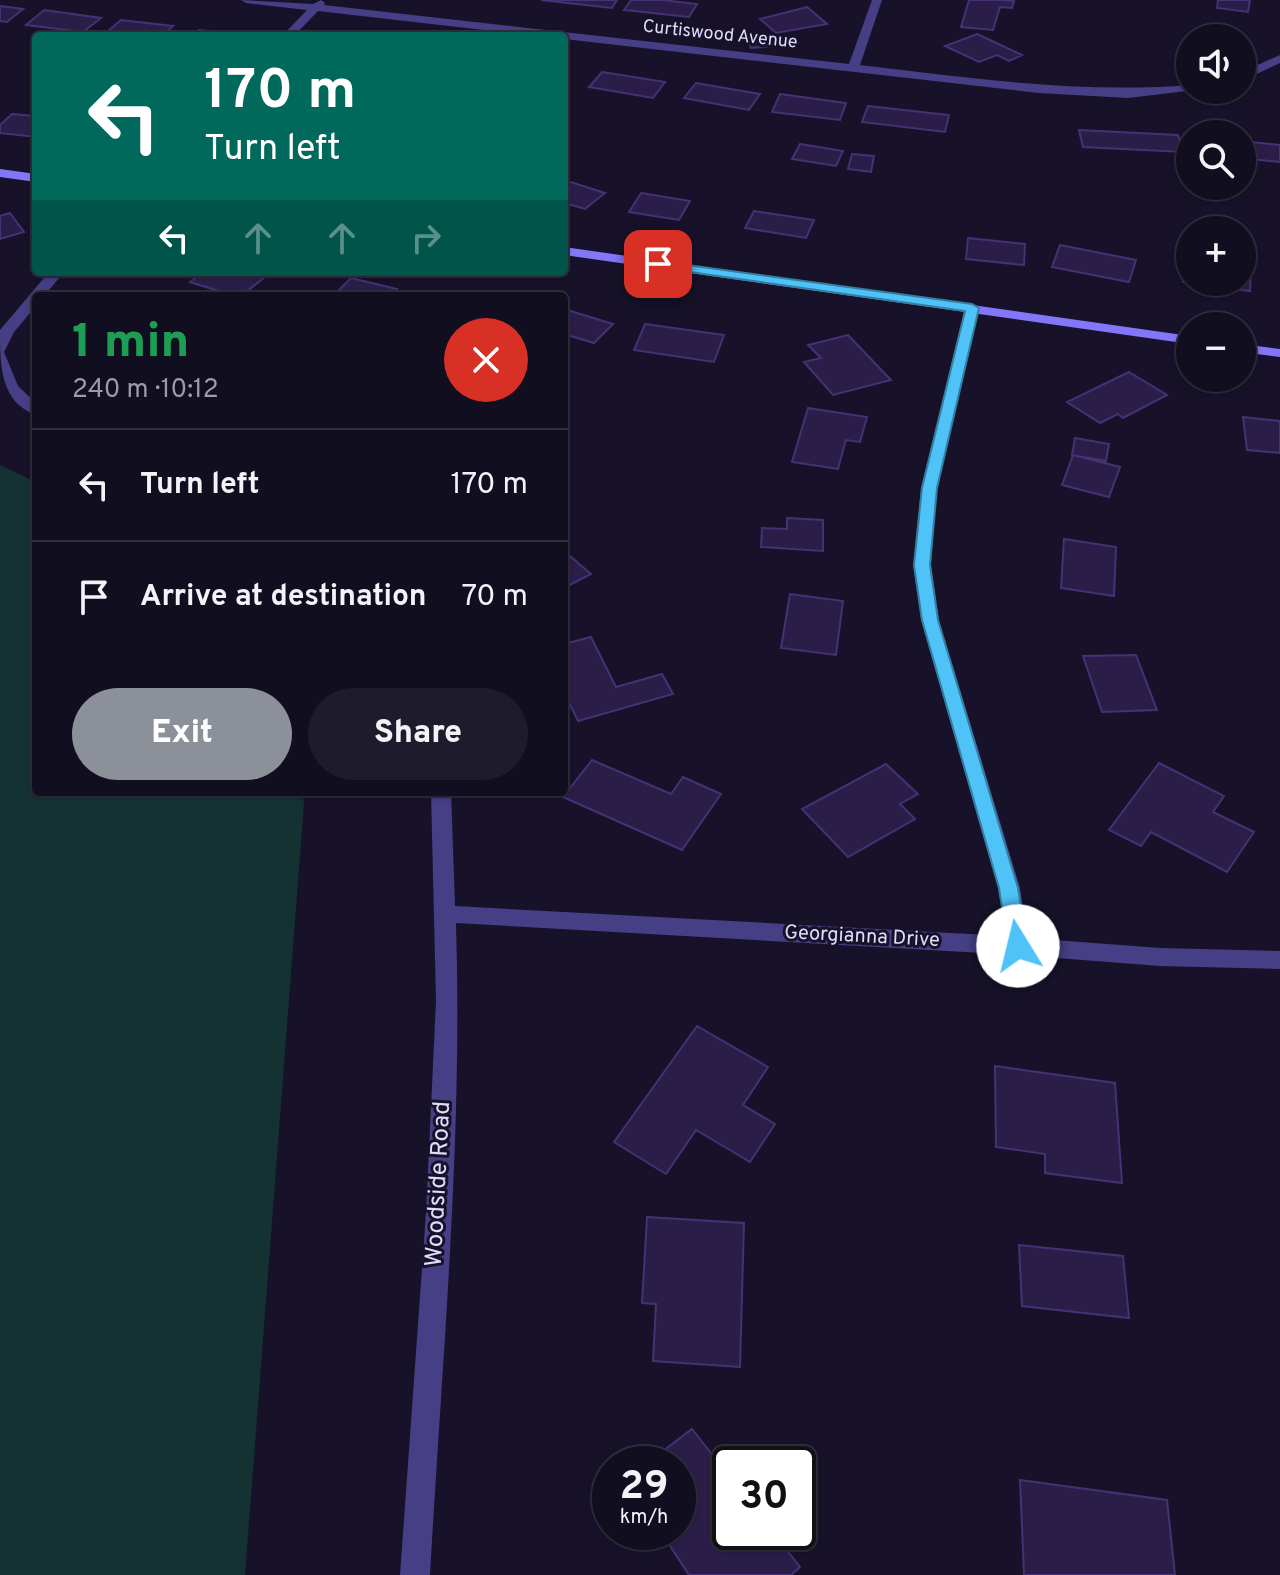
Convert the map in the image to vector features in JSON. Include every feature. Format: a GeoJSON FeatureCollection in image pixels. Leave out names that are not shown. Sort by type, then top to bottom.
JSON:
{"type":"FeatureCollection","features":[{"type":"Feature","properties":{"kind":"street","name":"Curtiswood Avenue"},"geometry":{"type":"LineString","coordinates":[[246,0],[319,4],[549,32]]}},
{"type":"Feature","properties":{"kind":"street"},"geometry":{"type":"LineString","coordinates":[[853,69],[877,0]]}},
{"type":"Feature","properties":{"kind":"street"},"geometry":{"type":"LineString","coordinates":[[292,32],[319,4]]}},
{"type":"Feature","properties":{"kind":"street","name":"Curtiswood Avenue"},"geometry":{"type":"LineString","coordinates":[[568,34],[853,69],[1087,93],[1176,90]]}},
{"type":"Feature","properties":{"kind":"street"},"geometry":{"type":"LineString","coordinates":[[1256,72],[1278,63]]}},
{"type":"Feature","properties":{"kind":"street"},"geometry":{"type":"LineString","coordinates":[[0,173],[32,177]]}},
{"type":"Feature","properties":{"kind":"street"},"geometry":{"type":"LineString","coordinates":[[568,252],[1176,338]]}},
{"type":"Feature","properties":{"kind":"street"},"geometry":{"type":"LineString","coordinates":[[40,292],[54,276]]}},
{"type":"Feature","properties":{"kind":"street"},"geometry":{"type":"LineString","coordinates":[[0,349],[7,331],[32,302]]}},
{"type":"Feature","properties":{"kind":"street"},"geometry":{"type":"LineString","coordinates":[[972,308],[929,488],[922,565],[930,620],[1009,888],[1018,946]]}},
{"type":"Feature","properties":{"kind":"street"},"geometry":{"type":"LineString","coordinates":[[1256,350],[1280,353]]}},
{"type":"Feature","properties":{"kind":"street"},"geometry":{"type":"LineString","coordinates":[[0,356],[2,374],[22,403],[32,408]]}},
{"type":"Feature","properties":{"kind":"street","name":"Woodside Road"},"geometry":{"type":"LineString","coordinates":[[415,1575],[438,1213],[447,1001],[441,796]]}},
{"type":"Feature","properties":{"kind":"street","name":"Georgianna Drive"},"geometry":{"type":"LineString","coordinates":[[445,914],[1018,946],[1160,957],[1280,960]]}},
{"type":"Feature","properties":{"kind":"green space"},"geometry":{"type":"Polygon","coordinates":[[[0,465],[32,480],[32,796],[303,796],[304,803],[245,1575],[0,1575],[0,465]]]}},
{"type":"Feature","properties":{"kind":"building"},"geometry":{"type":"Polygon","coordinates":[[[541,0],[617,0],[612,8],[541,0]]]}},
{"type":"Feature","properties":{"kind":"building"},"geometry":{"type":"Polygon","coordinates":[[[631,0],[697,4],[689,17],[624,10],[631,0]]]}},
{"type":"Feature","properties":{"kind":"building"},"geometry":{"type":"Polygon","coordinates":[[[969,0],[1014,1],[1012,8],[1000,7],[993,30],[961,27],[969,0]]]}},
{"type":"Feature","properties":{"kind":"building"},"geometry":{"type":"Polygon","coordinates":[[[1218,0],[1250,0],[1248,12],[1217,8],[1218,0]]]}},
{"type":"Feature","properties":{"kind":"building"},"geometry":{"type":"Polygon","coordinates":[[[0,6],[23,9],[7,22],[0,21],[0,6]]]}},
{"type":"Feature","properties":{"kind":"building"},"geometry":{"type":"Polygon","coordinates":[[[807,7],[827,24],[776,33],[760,19],[807,7]]]}},
{"type":"Feature","properties":{"kind":"building"},"geometry":{"type":"Polygon","coordinates":[[[44,10],[101,18],[83,32],[26,25],[44,10]]]}},
{"type":"Feature","properties":{"kind":"building"},"geometry":{"type":"Polygon","coordinates":[[[121,20],[173,26],[166,32],[107,32],[121,20]]]}},
{"type":"Feature","properties":{"kind":"building"},"geometry":{"type":"Polygon","coordinates":[[[977,34],[1022,55],[1009,61],[997,55],[979,62],[945,46],[977,34]]]}},
{"type":"Feature","properties":{"kind":"building"},"geometry":{"type":"Polygon","coordinates":[[[770,36],[775,46],[751,48],[747,38],[770,36]]]}},
{"type":"Feature","properties":{"kind":"building"},"geometry":{"type":"Polygon","coordinates":[[[602,72],[665,82],[653,98],[589,87],[602,72]]]}},
{"type":"Feature","properties":{"kind":"building"},"geometry":{"type":"Polygon","coordinates":[[[696,83],[760,94],[749,110],[684,98],[696,83]]]}},
{"type":"Feature","properties":{"kind":"building"},"geometry":{"type":"Polygon","coordinates":[[[780,94],[846,103],[840,120],[772,112],[780,94]]]}},
{"type":"Feature","properties":{"kind":"building"},"geometry":{"type":"Polygon","coordinates":[[[868,106],[949,115],[945,132],[862,122],[868,106]]]}},
{"type":"Feature","properties":{"kind":"building"},"geometry":{"type":"Polygon","coordinates":[[[12,114],[32,116],[32,137],[0,133],[0,125],[12,114]]]}},
{"type":"Feature","properties":{"kind":"building"},"geometry":{"type":"Polygon","coordinates":[[[1079,130],[1176,135],[1176,152],[1083,147],[1079,130]]]}},
{"type":"Feature","properties":{"kind":"building"},"geometry":{"type":"Polygon","coordinates":[[[1256,142],[1280,145],[1280,162],[1256,159],[1256,142]]]}},
{"type":"Feature","properties":{"kind":"building"},"geometry":{"type":"Polygon","coordinates":[[[800,144],[843,151],[836,166],[792,159],[800,144]]]}},
{"type":"Feature","properties":{"kind":"building"},"geometry":{"type":"Polygon","coordinates":[[[852,154],[874,156],[871,172],[848,169],[852,154]]]}},
{"type":"Feature","properties":{"kind":"building"},"geometry":{"type":"Polygon","coordinates":[[[568,181],[605,193],[585,209],[568,204],[568,181]]]}},
{"type":"Feature","properties":{"kind":"building"},"geometry":{"type":"Polygon","coordinates":[[[641,193],[690,201],[679,220],[629,212],[641,193]]]}},
{"type":"Feature","properties":{"kind":"building"},"geometry":{"type":"Polygon","coordinates":[[[754,211],[814,220],[806,238],[745,228],[754,211]]]}},
{"type":"Feature","properties":{"kind":"building"},"geometry":{"type":"Polygon","coordinates":[[[10,213],[24,232],[0,239],[0,216],[10,213]]]}},
{"type":"Feature","properties":{"kind":"building"},"geometry":{"type":"Polygon","coordinates":[[[968,238],[1025,244],[1024,265],[966,259],[968,238]]]}},
{"type":"Feature","properties":{"kind":"building"},"geometry":{"type":"Polygon","coordinates":[[[1060,245],[1136,260],[1129,282],[1052,267],[1060,245]]]}},
{"type":"Feature","properties":{"kind":"building"},"geometry":{"type":"Polygon","coordinates":[[[198,276],[265,277],[246,292],[222,292],[190,282],[198,276]]]}},
{"type":"Feature","properties":{"kind":"building"},"geometry":{"type":"Polygon","coordinates":[[[351,278],[397,289],[394,292],[337,292],[351,278]]]}},
{"type":"Feature","properties":{"kind":"building"},"geometry":{"type":"Polygon","coordinates":[[[568,310],[613,324],[594,343],[568,335],[568,310]]]}},
{"type":"Feature","properties":{"kind":"building"},"geometry":{"type":"Polygon","coordinates":[[[645,324],[724,335],[714,362],[634,350],[645,324]]]}},
{"type":"Feature","properties":{"kind":"building"},"geometry":{"type":"Polygon","coordinates":[[[848,335],[891,380],[833,395],[804,362],[821,358],[808,345],[848,335]]]}},
{"type":"Feature","properties":{"kind":"building"},"geometry":{"type":"Polygon","coordinates":[[[1129,372],[1167,395],[1123,418],[1118,414],[1100,423],[1067,402],[1129,372]]]}},
{"type":"Feature","properties":{"kind":"building"},"geometry":{"type":"Polygon","coordinates":[[[808,408],[867,417],[860,442],[846,440],[838,469],[792,462],[808,408]]]}},
{"type":"Feature","properties":{"kind":"building"},"geometry":{"type":"Polygon","coordinates":[[[1243,417],[1280,421],[1280,453],[1247,450],[1243,417]]]}},
{"type":"Feature","properties":{"kind":"building"},"geometry":{"type":"Polygon","coordinates":[[[1075,438],[1109,444],[1106,461],[1072,455],[1075,438]]]}},
{"type":"Feature","properties":{"kind":"building"},"geometry":{"type":"Polygon","coordinates":[[[1073,455],[1120,467],[1109,497],[1062,485],[1073,455]]]}},
{"type":"Feature","properties":{"kind":"building"},"geometry":{"type":"Polygon","coordinates":[[[787,518],[823,520],[823,551],[761,547],[762,528],[787,529],[787,518]]]}},
{"type":"Feature","properties":{"kind":"building"},"geometry":{"type":"Polygon","coordinates":[[[1064,539],[1116,547],[1114,596],[1061,588],[1064,539]]]}},
{"type":"Feature","properties":{"kind":"building"},"geometry":{"type":"Polygon","coordinates":[[[568,554],[591,574],[568,586],[568,554]]]}},
{"type":"Feature","properties":{"kind":"building"},"geometry":{"type":"Polygon","coordinates":[[[790,594],[843,601],[836,655],[781,648],[790,594]]]}},
{"type":"Feature","properties":{"kind":"building"},"geometry":{"type":"Polygon","coordinates":[[[591,637],[616,687],[662,674],[673,694],[578,721],[568,700],[568,643],[591,637]]]}},
{"type":"Feature","properties":{"kind":"building"},"geometry":{"type":"Polygon","coordinates":[[[1136,655],[1157,710],[1102,712],[1083,656],[1136,655]]]}},
{"type":"Feature","properties":{"kind":"building"},"geometry":{"type":"Polygon","coordinates":[[[592,760],[671,794],[683,777],[721,794],[682,850],[563,797],[568,796],[568,791],[592,760]]]}},
{"type":"Feature","properties":{"kind":"building"},"geometry":{"type":"Polygon","coordinates":[[[1159,763],[1224,796],[1213,812],[1254,832],[1227,872],[1151,832],[1141,846],[1109,830],[1159,763]]]}},
{"type":"Feature","properties":{"kind":"building"},"geometry":{"type":"Polygon","coordinates":[[[886,764],[918,794],[900,804],[915,819],[848,857],[802,809],[886,764]]]}},
{"type":"Feature","properties":{"kind":"building"},"geometry":{"type":"Polygon","coordinates":[[[697,1026],[768,1067],[743,1105],[775,1124],[750,1162],[696,1130],[666,1174],[614,1142],[697,1026]]]}},
{"type":"Feature","properties":{"kind":"building"},"geometry":{"type":"Polygon","coordinates":[[[995,1066],[1115,1083],[1122,1183],[1045,1173],[1045,1154],[996,1147],[995,1066]]]}},
{"type":"Feature","properties":{"kind":"building"},"geometry":{"type":"Polygon","coordinates":[[[647,1217],[744,1223],[740,1367],[653,1361],[656,1304],[642,1303],[647,1217]]]}},
{"type":"Feature","properties":{"kind":"building"},"geometry":{"type":"Polygon","coordinates":[[[1019,1245],[1123,1256],[1129,1318],[1022,1306],[1019,1245]]]}},
{"type":"Feature","properties":{"kind":"building"},"geometry":{"type":"Polygon","coordinates":[[[692,1429],[712,1454],[712,1550],[787,1550],[800,1567],[791,1575],[689,1575],[673,1550],[696,1550],[696,1446],[670,1446],[692,1429]]]}},
{"type":"Feature","properties":{"kind":"building"},"geometry":{"type":"Polygon","coordinates":[[[1020,1480],[1167,1500],[1175,1575],[1024,1575],[1020,1480]]]}},
{"type":"Feature","properties":{"kind":"route"},"geometry":{"type":"LineString","coordinates":[[658,264],[972,308],[929,488],[922,565],[930,620],[1009,888],[1018,946]]}}]}
